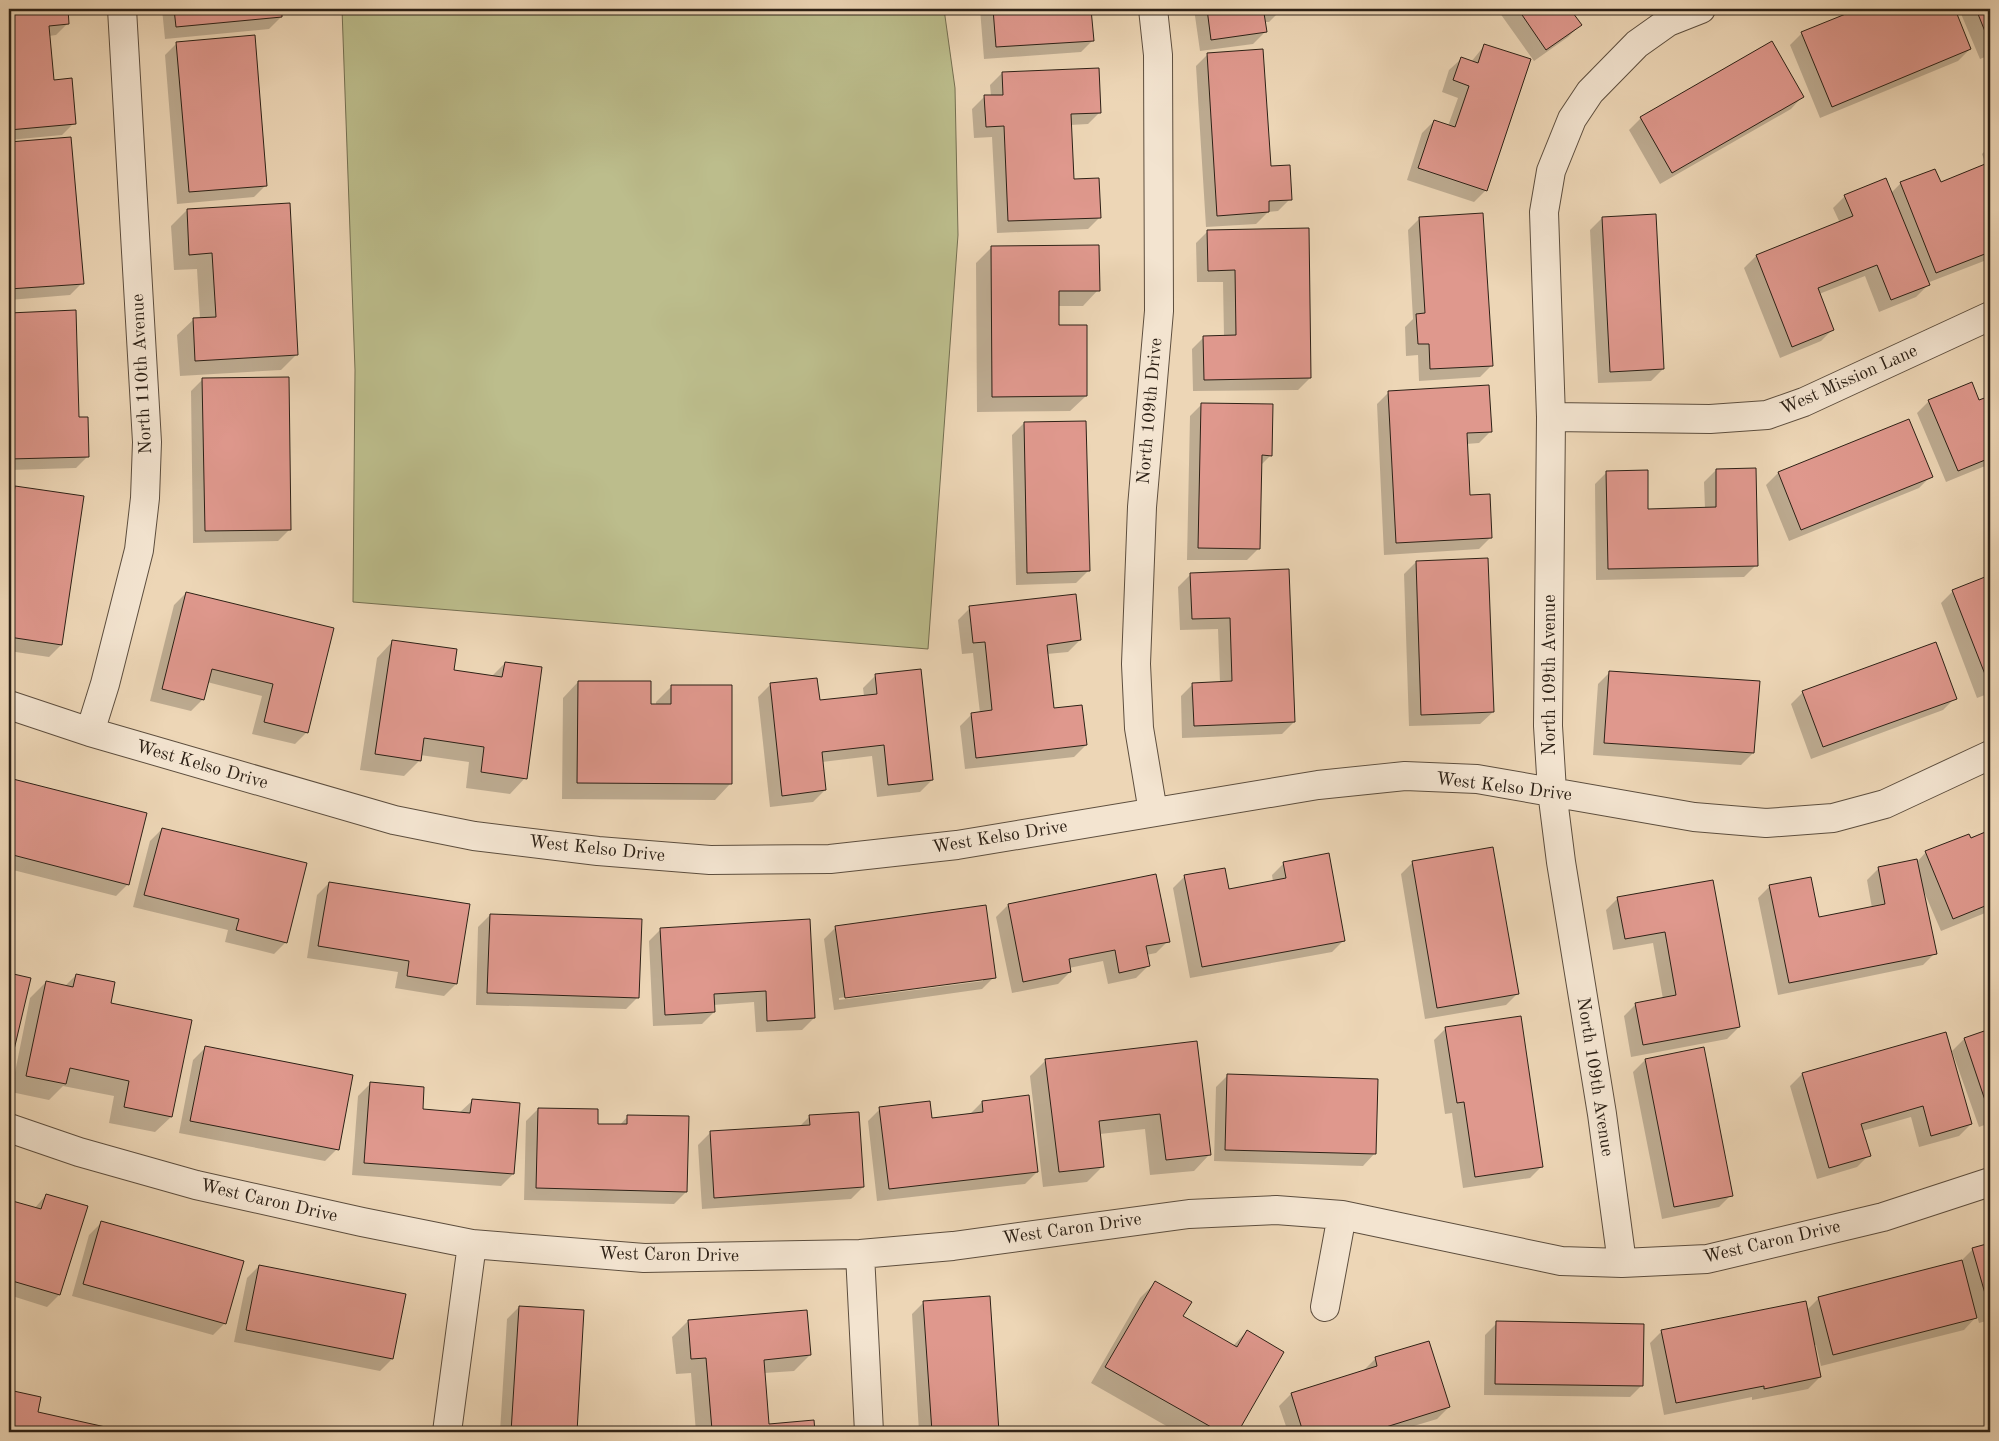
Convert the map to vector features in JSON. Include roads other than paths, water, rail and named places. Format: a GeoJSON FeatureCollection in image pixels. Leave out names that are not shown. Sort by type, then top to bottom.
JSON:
{"type":"FeatureCollection","features":[{"type":"Feature","properties":{"kind":"street","name":"North 110th Avenue"},"geometry":{"type":"LineString","coordinates":[[90,732],[105,684],[140,550],[145,498],[147,442],[122,9]]}},
{"type":"Feature","properties":{"kind":"street","name":"North 109th Drive"},"geometry":{"type":"LineString","coordinates":[[1153,9],[1158,55],[1159,311],[1142,506],[1136,664],[1139,728],[1153,812]]}},
{"type":"Feature","properties":{"kind":"street","name":"North 109th Avenue"},"geometry":{"type":"LineString","coordinates":[[1622,1263],[1602,1114],[1561,862],[1552,791],[1548,726],[1551,417],[1544,212],[1551,171],[1572,119],[1590,92],[1637,44],[1668,22],[1701,9]]}},
{"type":"Feature","properties":{"kind":"street","name":"West Mission Lane"},"geometry":{"type":"LineString","coordinates":[[1551,417],[1710,419],[1767,415],[1804,402],[1990,316]]}},
{"type":"Feature","properties":{"kind":"street","name":"West Kelso Drive"},"geometry":{"type":"LineString","coordinates":[[9,705],[90,732],[394,820],[474,836],[616,853],[710,860],[830,859],[957,844],[1318,785],[1405,776],[1477,779],[1694,817],[1766,823],[1833,818],[1885,804],[1990,754]]}},
{"type":"Feature","properties":{"kind":"street","name":"West Caron Drive"},"geometry":{"type":"LineString","coordinates":[[9,1128],[79,1152],[196,1185],[362,1222],[472,1244],[644,1258],[860,1254],[953,1246],[1189,1214],[1276,1210],[1342,1215],[1561,1261],[1622,1263],[1708,1259],[1883,1217],[1990,1182]]}},
{"type":"Feature","properties":{"kind":"street"},"geometry":{"type":"LineString","coordinates":[[1325,1307],[1342,1215]]}},
{"type":"Feature","properties":{"kind":"street"},"geometry":{"type":"LineString","coordinates":[[447,1432],[472,1244]]}},
{"type":"Feature","properties":{"kind":"street"},"geometry":{"type":"LineString","coordinates":[[860,1254],[869,1432]]}}]}
